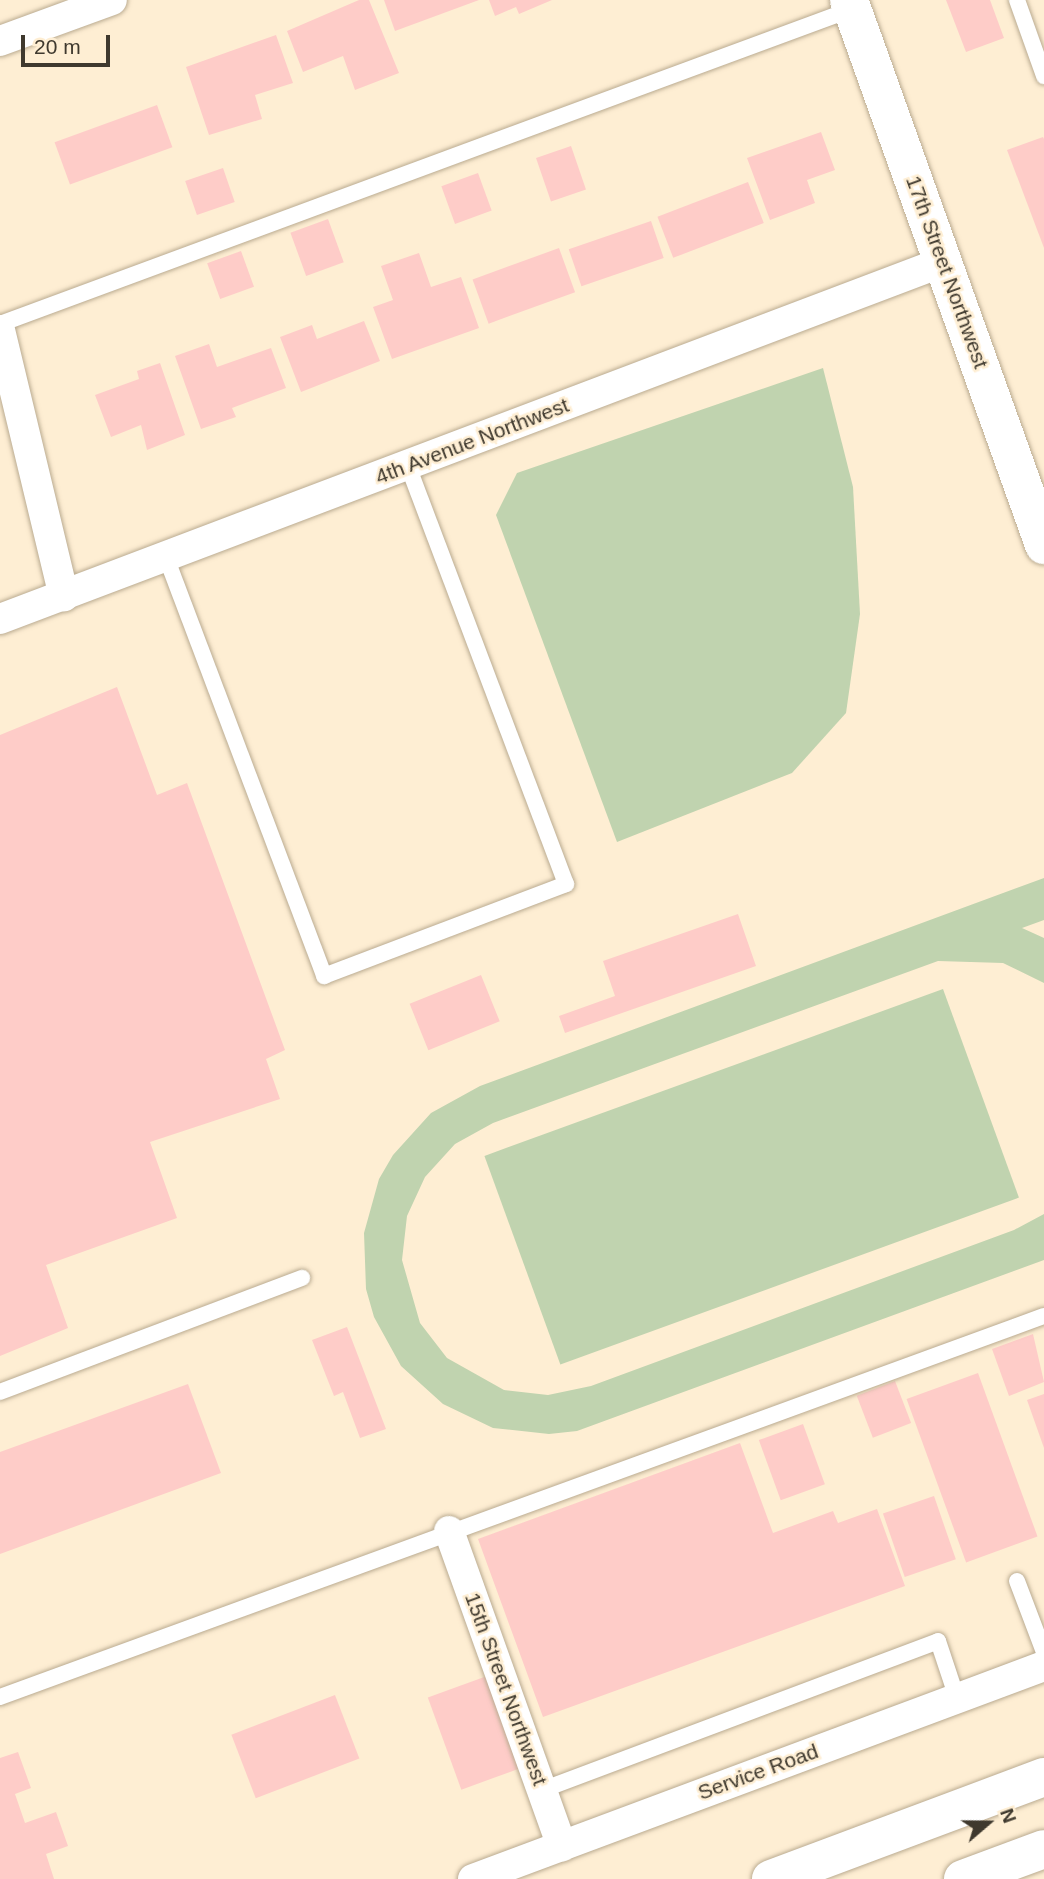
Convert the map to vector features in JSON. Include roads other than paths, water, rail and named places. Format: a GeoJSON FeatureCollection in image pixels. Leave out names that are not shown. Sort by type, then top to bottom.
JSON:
{"type":"FeatureCollection","features":[{"type":"Feature","properties":{"kind":"street"},"geometry":{"type":"LineString","coordinates":[[0,41],[113,0]]}},
{"type":"Feature","properties":{"kind":"street","name":"17th Street Northwest"},"geometry":{"type":"LineString","coordinates":[[850,5],[1044,545]]}},
{"type":"Feature","properties":{"kind":"street","name":"4th Avenue Northwest"},"geometry":{"type":"LineString","coordinates":[[0,619],[943,262]]}},
{"type":"Feature","properties":{"kind":"street"},"geometry":{"type":"LineString","coordinates":[[0,330],[64,596]]}},
{"type":"Feature","properties":{"kind":"street","name":"15th Street Northwest"},"geometry":{"type":"LineString","coordinates":[[449,1531],[562,1846]]}},
{"type":"Feature","properties":{"kind":"street","name":"Service Road"},"geometry":{"type":"LineString","coordinates":[[472,1879],[1044,1666]]}},
{"type":"Feature","properties":{"kind":"street"},"geometry":{"type":"LineString","coordinates":[[771,1879],[1044,1777]]}},
{"type":"Feature","properties":{"kind":"street"},"geometry":{"type":"LineString","coordinates":[[963,1879],[1044,1849]]}},
{"type":"Feature","properties":{"kind":"lane"},"geometry":{"type":"LineString","coordinates":[[1017,0],[1044,76]]}},
{"type":"Feature","properties":{"kind":"lane"},"geometry":{"type":"LineString","coordinates":[[0,324],[850,5]]}},
{"type":"Feature","properties":{"kind":"lane"},"geometry":{"type":"LineString","coordinates":[[166,557],[324,976],[566,884],[408,465]]}},
{"type":"Feature","properties":{"kind":"lane"},"geometry":{"type":"LineString","coordinates":[[0,1392],[302,1278]]}},
{"type":"Feature","properties":{"kind":"lane"},"geometry":{"type":"LineString","coordinates":[[0,1697],[1044,1316]]}},
{"type":"Feature","properties":{"kind":"lane"},"geometry":{"type":"LineString","coordinates":[[1017,1581],[1044,1652]]}},
{"type":"Feature","properties":{"kind":"lane"},"geometry":{"type":"LineString","coordinates":[[542,1790],[938,1641],[957,1698]]}}]}
